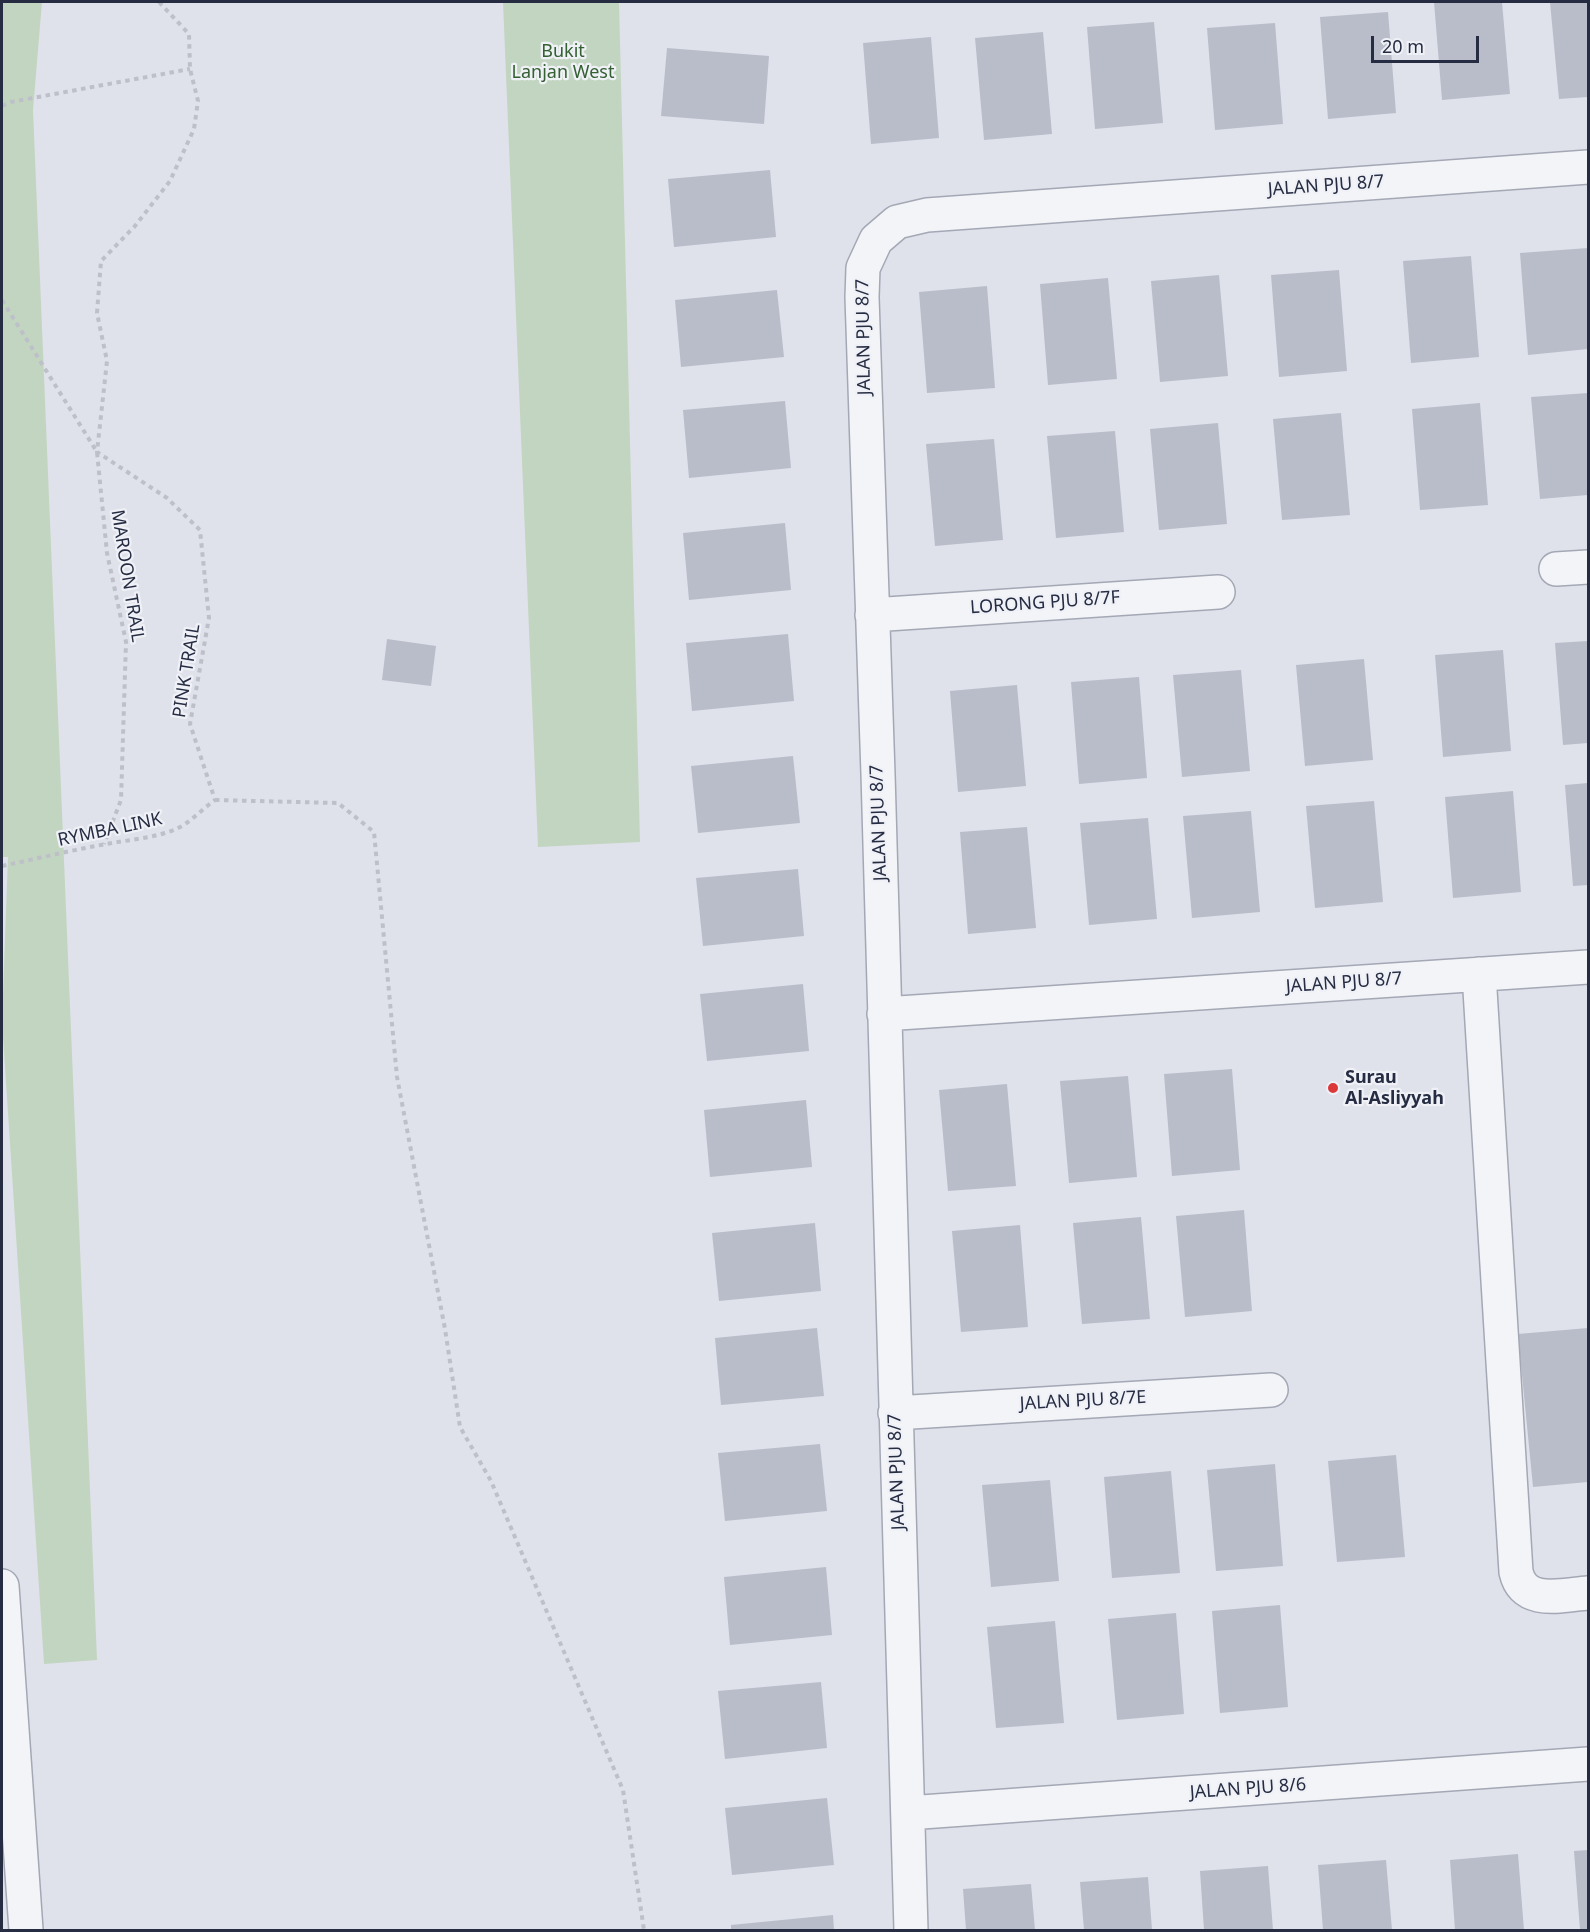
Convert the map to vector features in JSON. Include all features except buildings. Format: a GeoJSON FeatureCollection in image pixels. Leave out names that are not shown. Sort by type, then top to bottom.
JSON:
{"type":"FeatureCollection","features":[{"type":"Feature","properties":{"kind":"street","name":"JALAN PJU 8/7"},"geometry":{"type":"LineString","coordinates":[[911,1930],[862,297],[863,268],[876,240],[897,222],[927,215],[1588,167]]}},
{"type":"Feature","properties":{"kind":"street"},"geometry":{"type":"LineString","coordinates":[[1556,569],[1588,567]]}},
{"type":"Feature","properties":{"kind":"street","name":"LORONG PJU 8/7F"},"geometry":{"type":"LineString","coordinates":[[872,615],[1218,592]]}},
{"type":"Feature","properties":{"kind":"street","name":"JALAN PJU 8/7"},"geometry":{"type":"LineString","coordinates":[[884,1014],[1588,967]]}},
{"type":"Feature","properties":{"kind":"street"},"geometry":{"type":"LineString","coordinates":[[1479,974],[1516,1572],[1518,1582],[1534,1595],[1588,1593]]}},
{"type":"Feature","properties":{"kind":"street","name":"JALAN PJU 8/7E"},"geometry":{"type":"LineString","coordinates":[[896,1413],[1271,1390]]}},
{"type":"Feature","properties":{"kind":"street"},"geometry":{"type":"LineString","coordinates":[[2,1586],[5,1707],[26,1930]]}},
{"type":"Feature","properties":{"kind":"street","name":"JALAN PJU 8/6"},"geometry":{"type":"LineString","coordinates":[[908,1813],[1588,1764]]}},
{"type":"Feature","properties":{"kind":"path"},"geometry":{"type":"LineString","coordinates":[[97,452],[107,362],[97,313],[101,261],[135,226],[170,181],[194,129],[198,101],[190,69],[189,34],[159,2]]}},
{"type":"Feature","properties":{"kind":"path"},"geometry":{"type":"LineString","coordinates":[[2,106],[11,102],[190,69]]}},
{"type":"Feature","properties":{"kind":"path","name":"MAROON TRAIL"},"geometry":{"type":"LineString","coordinates":[[2,300],[97,452],[107,553],[126,642],[121,800],[104,844]]}},
{"type":"Feature","properties":{"kind":"path","name":"PINK TRAIL"},"geometry":{"type":"LineString","coordinates":[[97,452],[167,498],[200,530],[209,618],[190,724],[215,800]]}},
{"type":"Feature","properties":{"kind":"path"},"geometry":{"type":"LineString","coordinates":[[215,800],[338,803],[374,832],[397,1077],[445,1329],[460,1427],[491,1481],[622,1790],[644,1930]]}},
{"type":"Feature","properties":{"kind":"path","name":"RYMBA LINK"},"geometry":{"type":"LineString","coordinates":[[2,866],[104,844],[132,841],[174,830],[215,800]]}},
{"type":"Feature","properties":{"kind":"green space"},"geometry":{"type":"Polygon","coordinates":[[[2,2],[42,2],[33,110],[97,1660],[44,1664],[2,1021],[8,857],[2,857],[2,2]]]}},
{"type":"Feature","properties":{"kind":"green space","name":"Bukit Lanjan West"},"geometry":{"type":"Polygon","coordinates":[[[503,2],[619,2],[640,842],[538,847],[503,2]]]}},
{"type":"Feature","properties":{"kind":"place","name":"Surau Al-Asliyyah"},"geometry":{"type":"Point","coordinates":[1333,1088]}}]}
